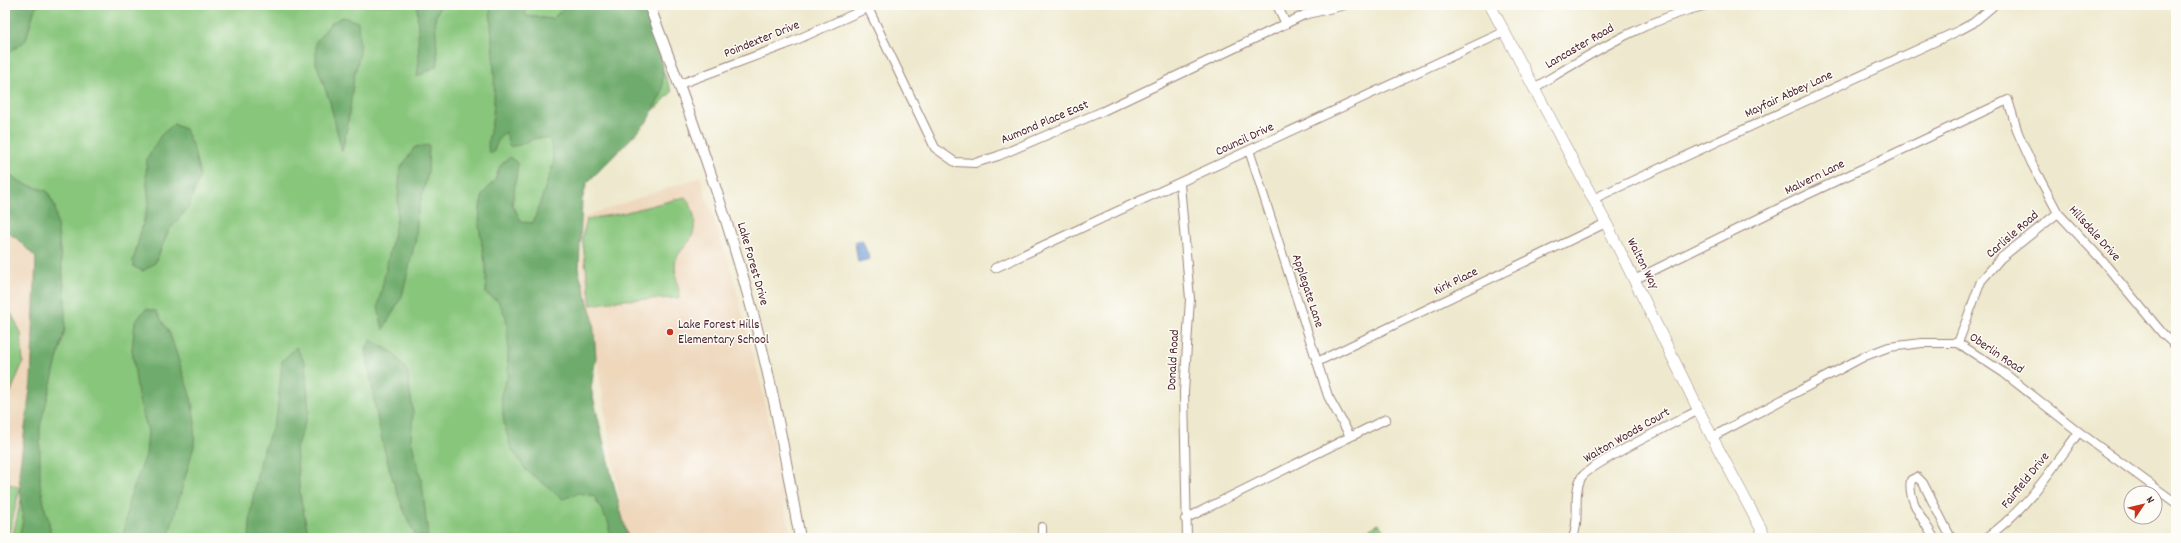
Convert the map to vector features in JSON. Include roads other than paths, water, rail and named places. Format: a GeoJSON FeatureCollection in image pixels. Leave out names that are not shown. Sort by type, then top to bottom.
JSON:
{"type":"FeatureCollection","features":[{"type":"Feature","properties":{"kind":"main road","name":"Walton Way"},"geometry":{"type":"LineString","coordinates":[[1490,5],[1606,223],[1712,437],[1766,538]]}},
{"type":"Feature","properties":{"kind":"street","name":"Lake Forest Drive"},"geometry":{"type":"LineString","coordinates":[[649,5],[680,84],[726,222],[760,340],[777,412],[800,538]]}},
{"type":"Feature","properties":{"kind":"street"},"geometry":{"type":"LineString","coordinates":[[1277,5],[1286,24]]}},
{"type":"Feature","properties":{"kind":"street","name":"Aumond Place East"},"geometry":{"type":"LineString","coordinates":[[871,6],[935,148],[955,162],[975,163],[1032,143],[1103,111],[1286,24],[1319,5]]}},
{"type":"Feature","properties":{"kind":"street","name":"Aumond Place East"},"geometry":{"type":"LineString","coordinates":[[1304,15],[1345,5]]}},
{"type":"Feature","properties":{"kind":"street","name":"Lancaster Road"},"geometry":{"type":"LineString","coordinates":[[1534,88],[1612,41],[1677,8],[1706,5]]}},
{"type":"Feature","properties":{"kind":"street","name":"Poindexter Drive"},"geometry":{"type":"LineString","coordinates":[[680,84],[785,45],[871,6]]}},
{"type":"Feature","properties":{"kind":"street","name":"Mayfair Abbey Lane"},"geometry":{"type":"LineString","coordinates":[[1593,199],[1960,30],[1992,7]]}},
{"type":"Feature","properties":{"kind":"street","name":"Council Drive"},"geometry":{"type":"LineString","coordinates":[[995,268],[1103,217],[1180,184],[1249,150],[1504,32]]}},
{"type":"Feature","properties":{"kind":"street","name":"Hillsdale Drive"},"geometry":{"type":"LineString","coordinates":[[2008,100],[2024,146],[2058,213],[2100,258],[2163,334],[2176,346]]}},
{"type":"Feature","properties":{"kind":"street","name":"Malvern Lane"},"geometry":{"type":"LineString","coordinates":[[1634,280],[1800,198],[2008,100]]}},
{"type":"Feature","properties":{"kind":"street","name":"Applegate Lane"},"geometry":{"type":"LineString","coordinates":[[1249,150],[1328,396],[1350,436]]}},
{"type":"Feature","properties":{"kind":"street","name":"Donald Road"},"geometry":{"type":"LineString","coordinates":[[1180,184],[1190,299],[1184,392],[1185,518],[1187,538]]}},
{"type":"Feature","properties":{"kind":"street","name":"Carlisle Road"},"geometry":{"type":"LineString","coordinates":[[1958,343],[1981,281],[2001,258],[2058,213]]}},
{"type":"Feature","properties":{"kind":"street","name":"Kirk Place"},"geometry":{"type":"LineString","coordinates":[[1317,362],[1606,223]]}},
{"type":"Feature","properties":{"kind":"street","name":"Oberlin Road"},"geometry":{"type":"LineString","coordinates":[[1712,437],[1865,356],[1896,346],[1922,343],[1958,343],[2004,373],[2078,432],[2176,503]]}},
{"type":"Feature","properties":{"kind":"street","name":"Walton Woods Court"},"geometry":{"type":"LineString","coordinates":[[1573,538],[1577,527],[1577,490],[1582,476],[1640,441],[1699,410]]}},
{"type":"Feature","properties":{"kind":"street"},"geometry":{"type":"LineString","coordinates":[[1185,518],[1386,419]]}},
{"type":"Feature","properties":{"kind":"street","name":"Fairfield Drive"},"geometry":{"type":"LineString","coordinates":[[1986,538],[2005,525],[2021,508],[2078,432]]}},
{"type":"Feature","properties":{"kind":"street"},"geometry":{"type":"LineString","coordinates":[[1934,538],[1913,500],[1909,489],[1911,480],[1917,477],[1923,483],[1951,538]]}},
{"type":"Feature","properties":{"kind":"street"},"geometry":{"type":"LineString","coordinates":[[1042,527],[1042,538]]}},
{"type":"Feature","properties":{"kind":"water"},"geometry":{"type":"Polygon","coordinates":[[[862,240],[870,259],[858,262],[855,242],[862,240]]]}},
{"type":"Feature","properties":{"kind":"place","name":"Lake Forest Hills Elementary School"},"geometry":{"type":"Point","coordinates":[670,332]}}]}
